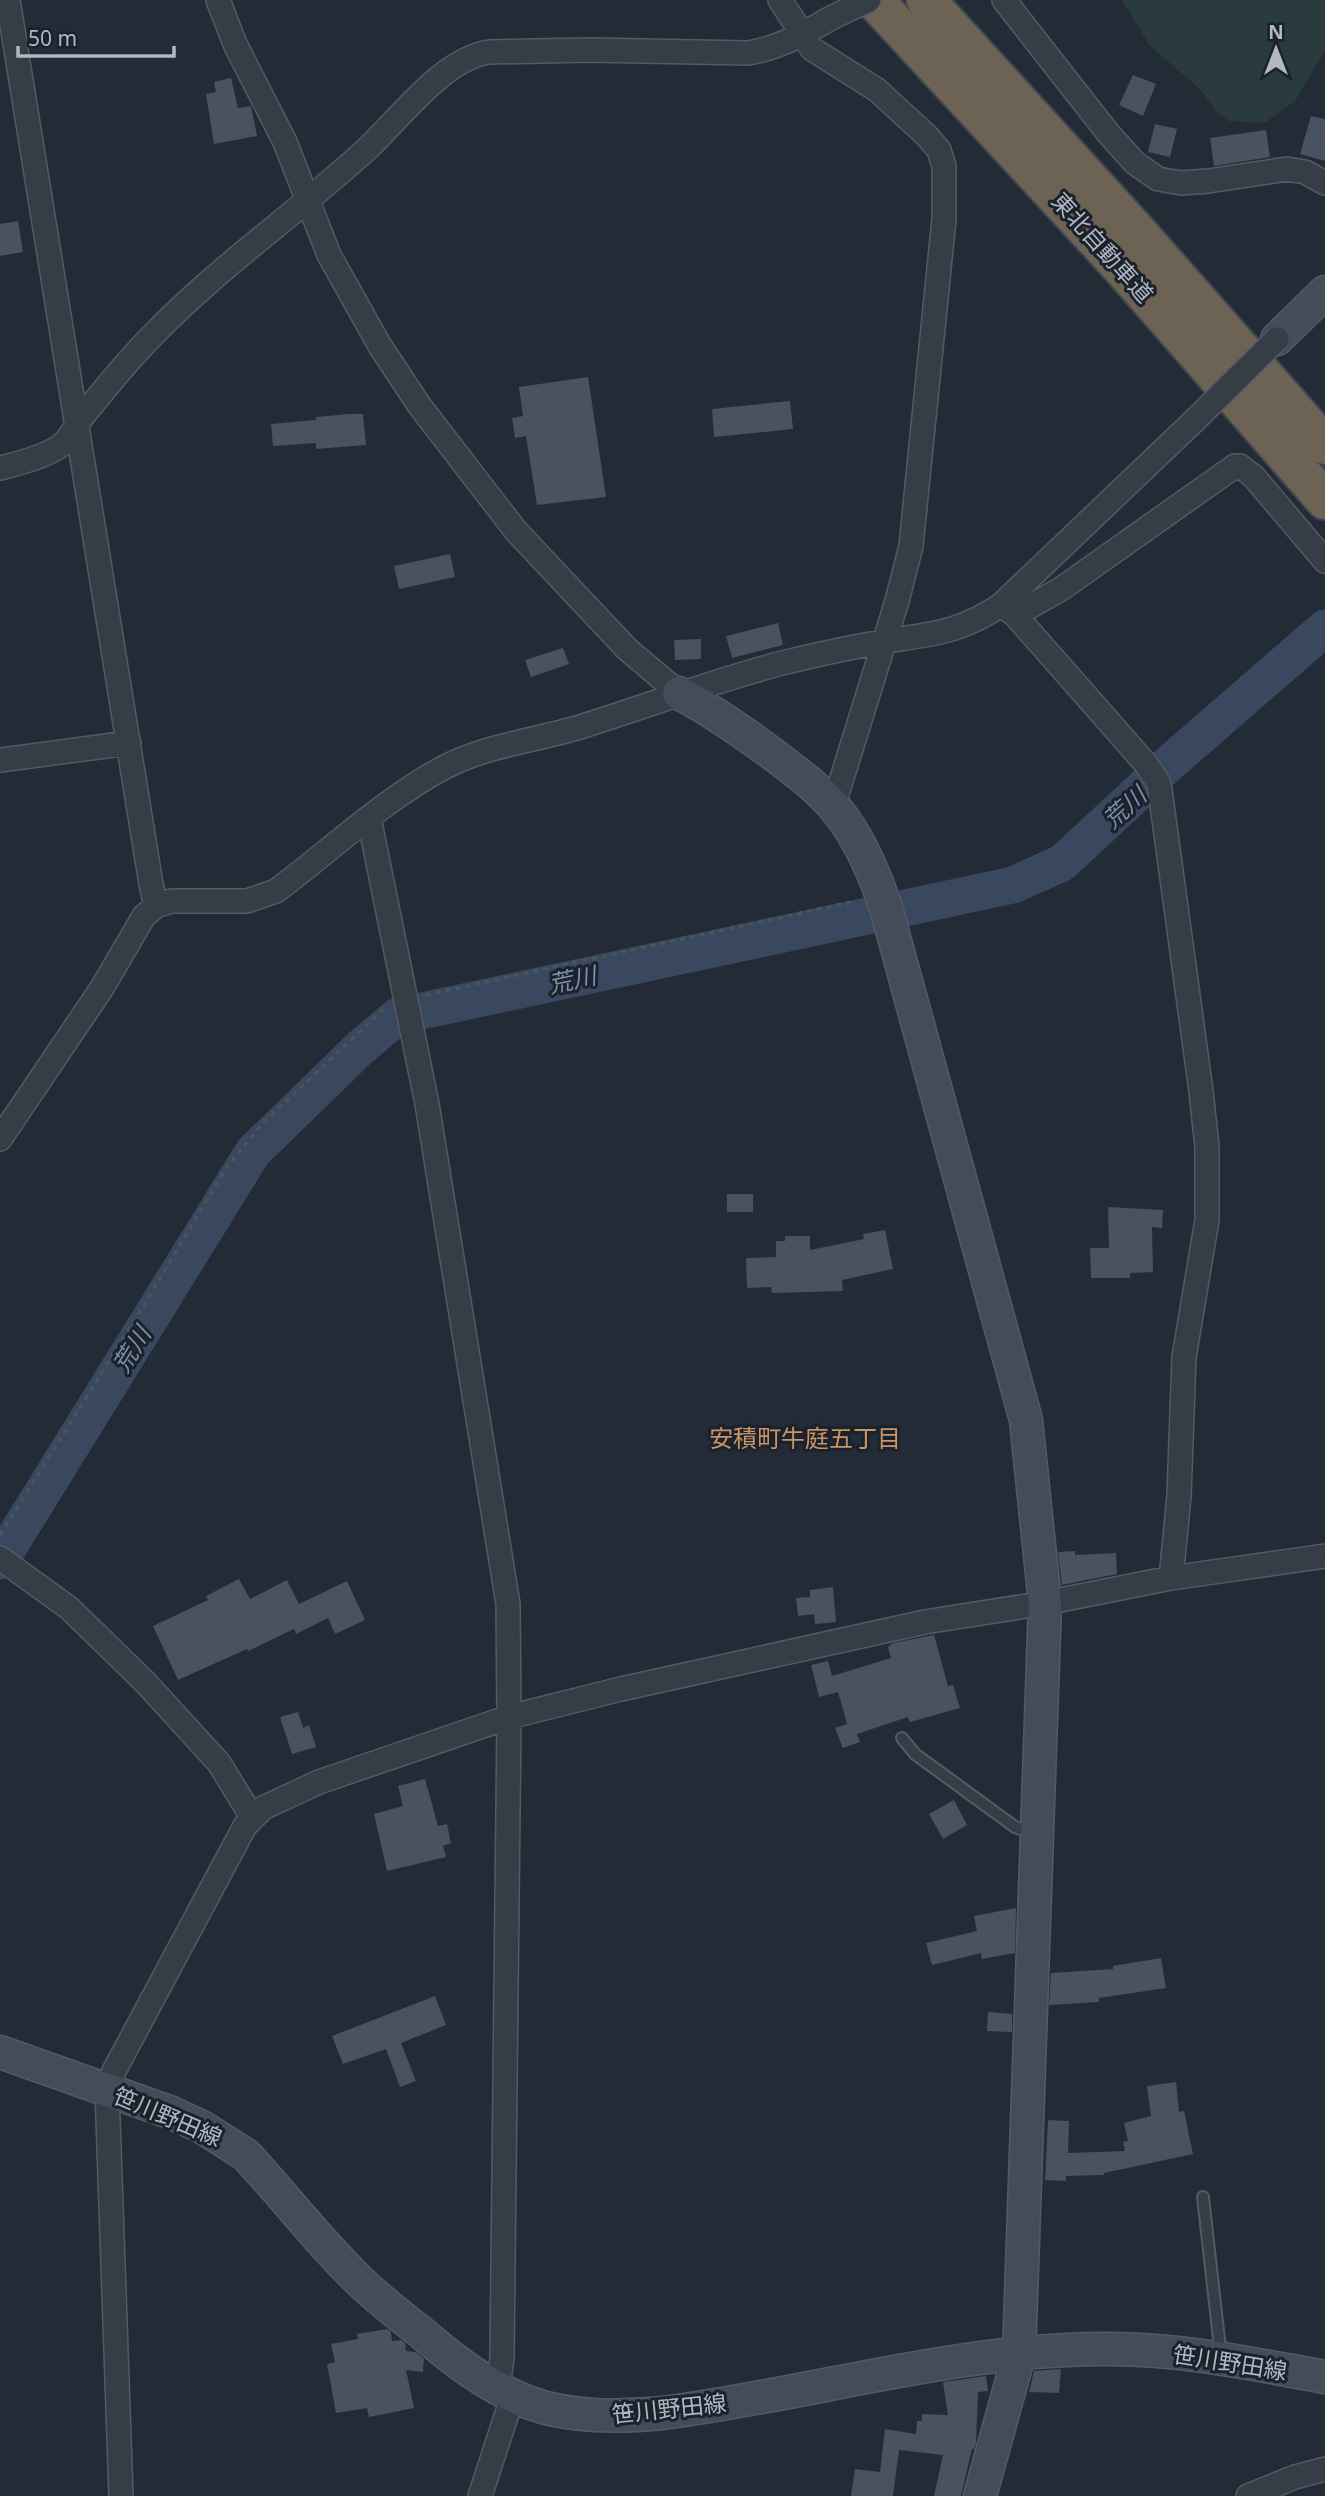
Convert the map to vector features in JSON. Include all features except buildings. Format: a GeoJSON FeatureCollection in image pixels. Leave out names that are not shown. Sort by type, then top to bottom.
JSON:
{"type":"FeatureCollection","features":[{"type":"Feature","properties":{"kind":"highway","name":"東北自動車道"},"geometry":{"type":"LineString","coordinates":[[870,0],[912,40],[1122,268],[1325,500]]}},
{"type":"Feature","properties":{"kind":"highway","name":"東北自動車道"},"geometry":{"type":"LineString","coordinates":[[926,0],[1141,236],[1325,445]]}},
{"type":"Feature","properties":{"kind":"street"},"geometry":{"type":"LineString","coordinates":[[8,0],[156,906]]}},
{"type":"Feature","properties":{"kind":"street"},"geometry":{"type":"LineString","coordinates":[[218,0],[235,44],[285,142],[329,255],[380,346],[419,405],[489,499],[627,649],[679,693],[730,723],[800,775],[844,818],[882,895],[1026,1420],[1045,1603],[1019,2354],[980,2496]]}},
{"type":"Feature","properties":{"kind":"street"},"geometry":{"type":"LineString","coordinates":[[780,0],[812,49],[877,90],[939,150],[944,166],[944,219],[911,546],[897,601],[833,807]]}},
{"type":"Feature","properties":{"kind":"street"},"geometry":{"type":"LineString","coordinates":[[0,468],[43,454],[64,443],[150,337],[193,296],[368,148],[412,102],[452,67],[476,54],[590,50],[748,53],[769,49],[870,0]]}},
{"type":"Feature","properties":{"kind":"street"},"geometry":{"type":"LineString","coordinates":[[1004,0],[1108,133],[1135,163],[1158,179],[1181,183],[1208,181],[1287,169],[1305,172],[1325,183]]}},
{"type":"Feature","properties":{"kind":"street"},"geometry":{"type":"LineString","coordinates":[[1008,610],[1325,292]]}},
{"type":"Feature","properties":{"kind":"street"},"geometry":{"type":"LineString","coordinates":[[0,1139],[9,1113],[102,988],[144,916],[156,906],[171,901],[230,903],[260,898],[276,891],[422,780],[460,760],[507,744],[578,727],[679,693],[784,663],[953,631],[1061,589],[1234,466],[1240,466],[1254,477],[1325,561]]}},
{"type":"Feature","properties":{"kind":"street"},"geometry":{"type":"LineString","coordinates":[[1008,610],[1146,764],[1160,790],[1207,1147],[1207,1220],[1184,1357],[1179,1496],[1171,1578]]}},
{"type":"Feature","properties":{"kind":"street"},"geometry":{"type":"LineString","coordinates":[[0,760],[129,743]]}},
{"type":"Feature","properties":{"kind":"street"},"geometry":{"type":"LineString","coordinates":[[369,818],[427,1104],[508,1604],[502,2358],[505,2392],[480,2496]]}},
{"type":"Feature","properties":{"kind":"street"},"geometry":{"type":"LineString","coordinates":[[121,2496],[107,2090],[114,2071],[252,1817],[273,1803],[319,1782],[509,1717],[634,1686],[925,1622],[1045,1603],[1171,1578],[1325,1556]]}},
{"type":"Feature","properties":{"kind":"street"},"geometry":{"type":"LineString","coordinates":[[0,1558],[69,1608],[145,1682],[219,1763],[252,1817]]}},
{"type":"Feature","properties":{"kind":"street","name":"笹川野田線"},"geometry":{"type":"LineString","coordinates":[[0,2052],[202,2127],[246,2155],[364,2285],[446,2354],[505,2392],[546,2408],[586,2415],[679,2411],[964,2361],[1019,2354],[1109,2349],[1174,2352],[1325,2377]]}},
{"type":"Feature","properties":{"kind":"street"},"geometry":{"type":"LineString","coordinates":[[1248,2496],[1296,2487],[1325,2469]]}},
{"type":"Feature","properties":{"kind":"lane"},"geometry":{"type":"LineString","coordinates":[[902,1738],[915,1754],[1015,1827],[1037,1835]]}},
{"type":"Feature","properties":{"kind":"lane"},"geometry":{"type":"LineString","coordinates":[[1203,2197],[1221,2359]]}},
{"type":"Feature","properties":{"kind":"path"},"geometry":{"type":"LineString","coordinates":[[0,1535],[233,1159],[264,1122],[388,1005],[882,895]]}},
{"type":"Feature","properties":{"kind":"shaded area"},"geometry":{"type":"Polygon","coordinates":[[[1122,0],[1325,0],[1325,51],[1295,101],[1265,123],[1229,121],[1215,110],[1201,90],[1150,46],[1122,0]]]}},
{"type":"Feature","properties":{"kind":"waterway","name":"荒川"},"geometry":{"type":"LineString","coordinates":[[0,1561],[253,1152],[360,1048],[398,1016],[1013,885],[1062,863],[1172,761],[1325,628]]}},
{"type":"Feature","properties":{"kind":"district","name":"安積町牛庭五丁目"},"geometry":{"type":"Point","coordinates":[805,1437]}}]}
